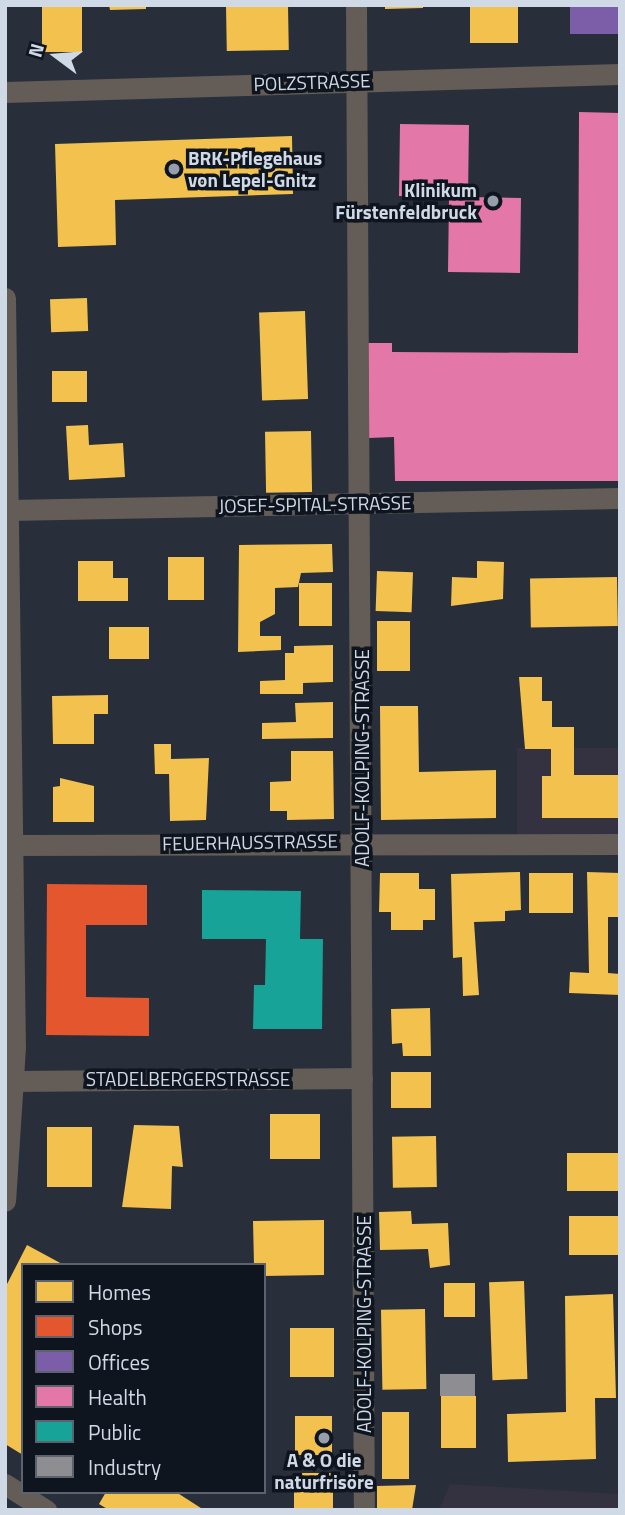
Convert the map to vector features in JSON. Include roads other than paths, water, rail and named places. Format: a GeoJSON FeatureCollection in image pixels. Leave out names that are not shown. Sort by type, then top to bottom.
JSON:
{"type":"FeatureCollection","features":[{"type":"Feature","properties":{"kind":"street","name":"ADOLF-KOLPING-STRASSE"},"geometry":{"type":"LineString","coordinates":[[356,5],[363,841],[364,1510]]}},
{"type":"Feature","properties":{"kind":"street","name":"POLZSTRASSE"},"geometry":{"type":"LineString","coordinates":[[5,92],[620,74]]}},
{"type":"Feature","properties":{"kind":"street"},"geometry":{"type":"LineString","coordinates":[[5,298],[9,510],[9,845],[14,1081],[5,1201]]}},
{"type":"Feature","properties":{"kind":"street","name":"JOSEF-SPITAL-STRASSE"},"geometry":{"type":"LineString","coordinates":[[9,510],[620,498]]}},
{"type":"Feature","properties":{"kind":"street","name":"FEUERHAUSSTRASSE"},"geometry":{"type":"LineString","coordinates":[[9,845],[363,841],[620,844]]}},
{"type":"Feature","properties":{"kind":"street","name":"STADELBERGERSTRASSE"},"geometry":{"type":"LineString","coordinates":[[14,1081],[362,1078]]}},
{"type":"Feature","properties":{"kind":"street"},"geometry":{"type":"LineString","coordinates":[[5,1484],[46,1510]]}},
{"type":"Feature","properties":{"kind":"place","name":"BRK-Pflegehaus von Lepel-Gnitz"},"geometry":{"type":"Point","coordinates":[174,169]}},
{"type":"Feature","properties":{"kind":"place","name":"Klinikum Fürstenfeldbruck"},"geometry":{"type":"Point","coordinates":[493,201]}},
{"type":"Feature","properties":{"kind":"place","name":"A & O die naturfrisöre"},"geometry":{"type":"Point","coordinates":[324,1438]}}]}
